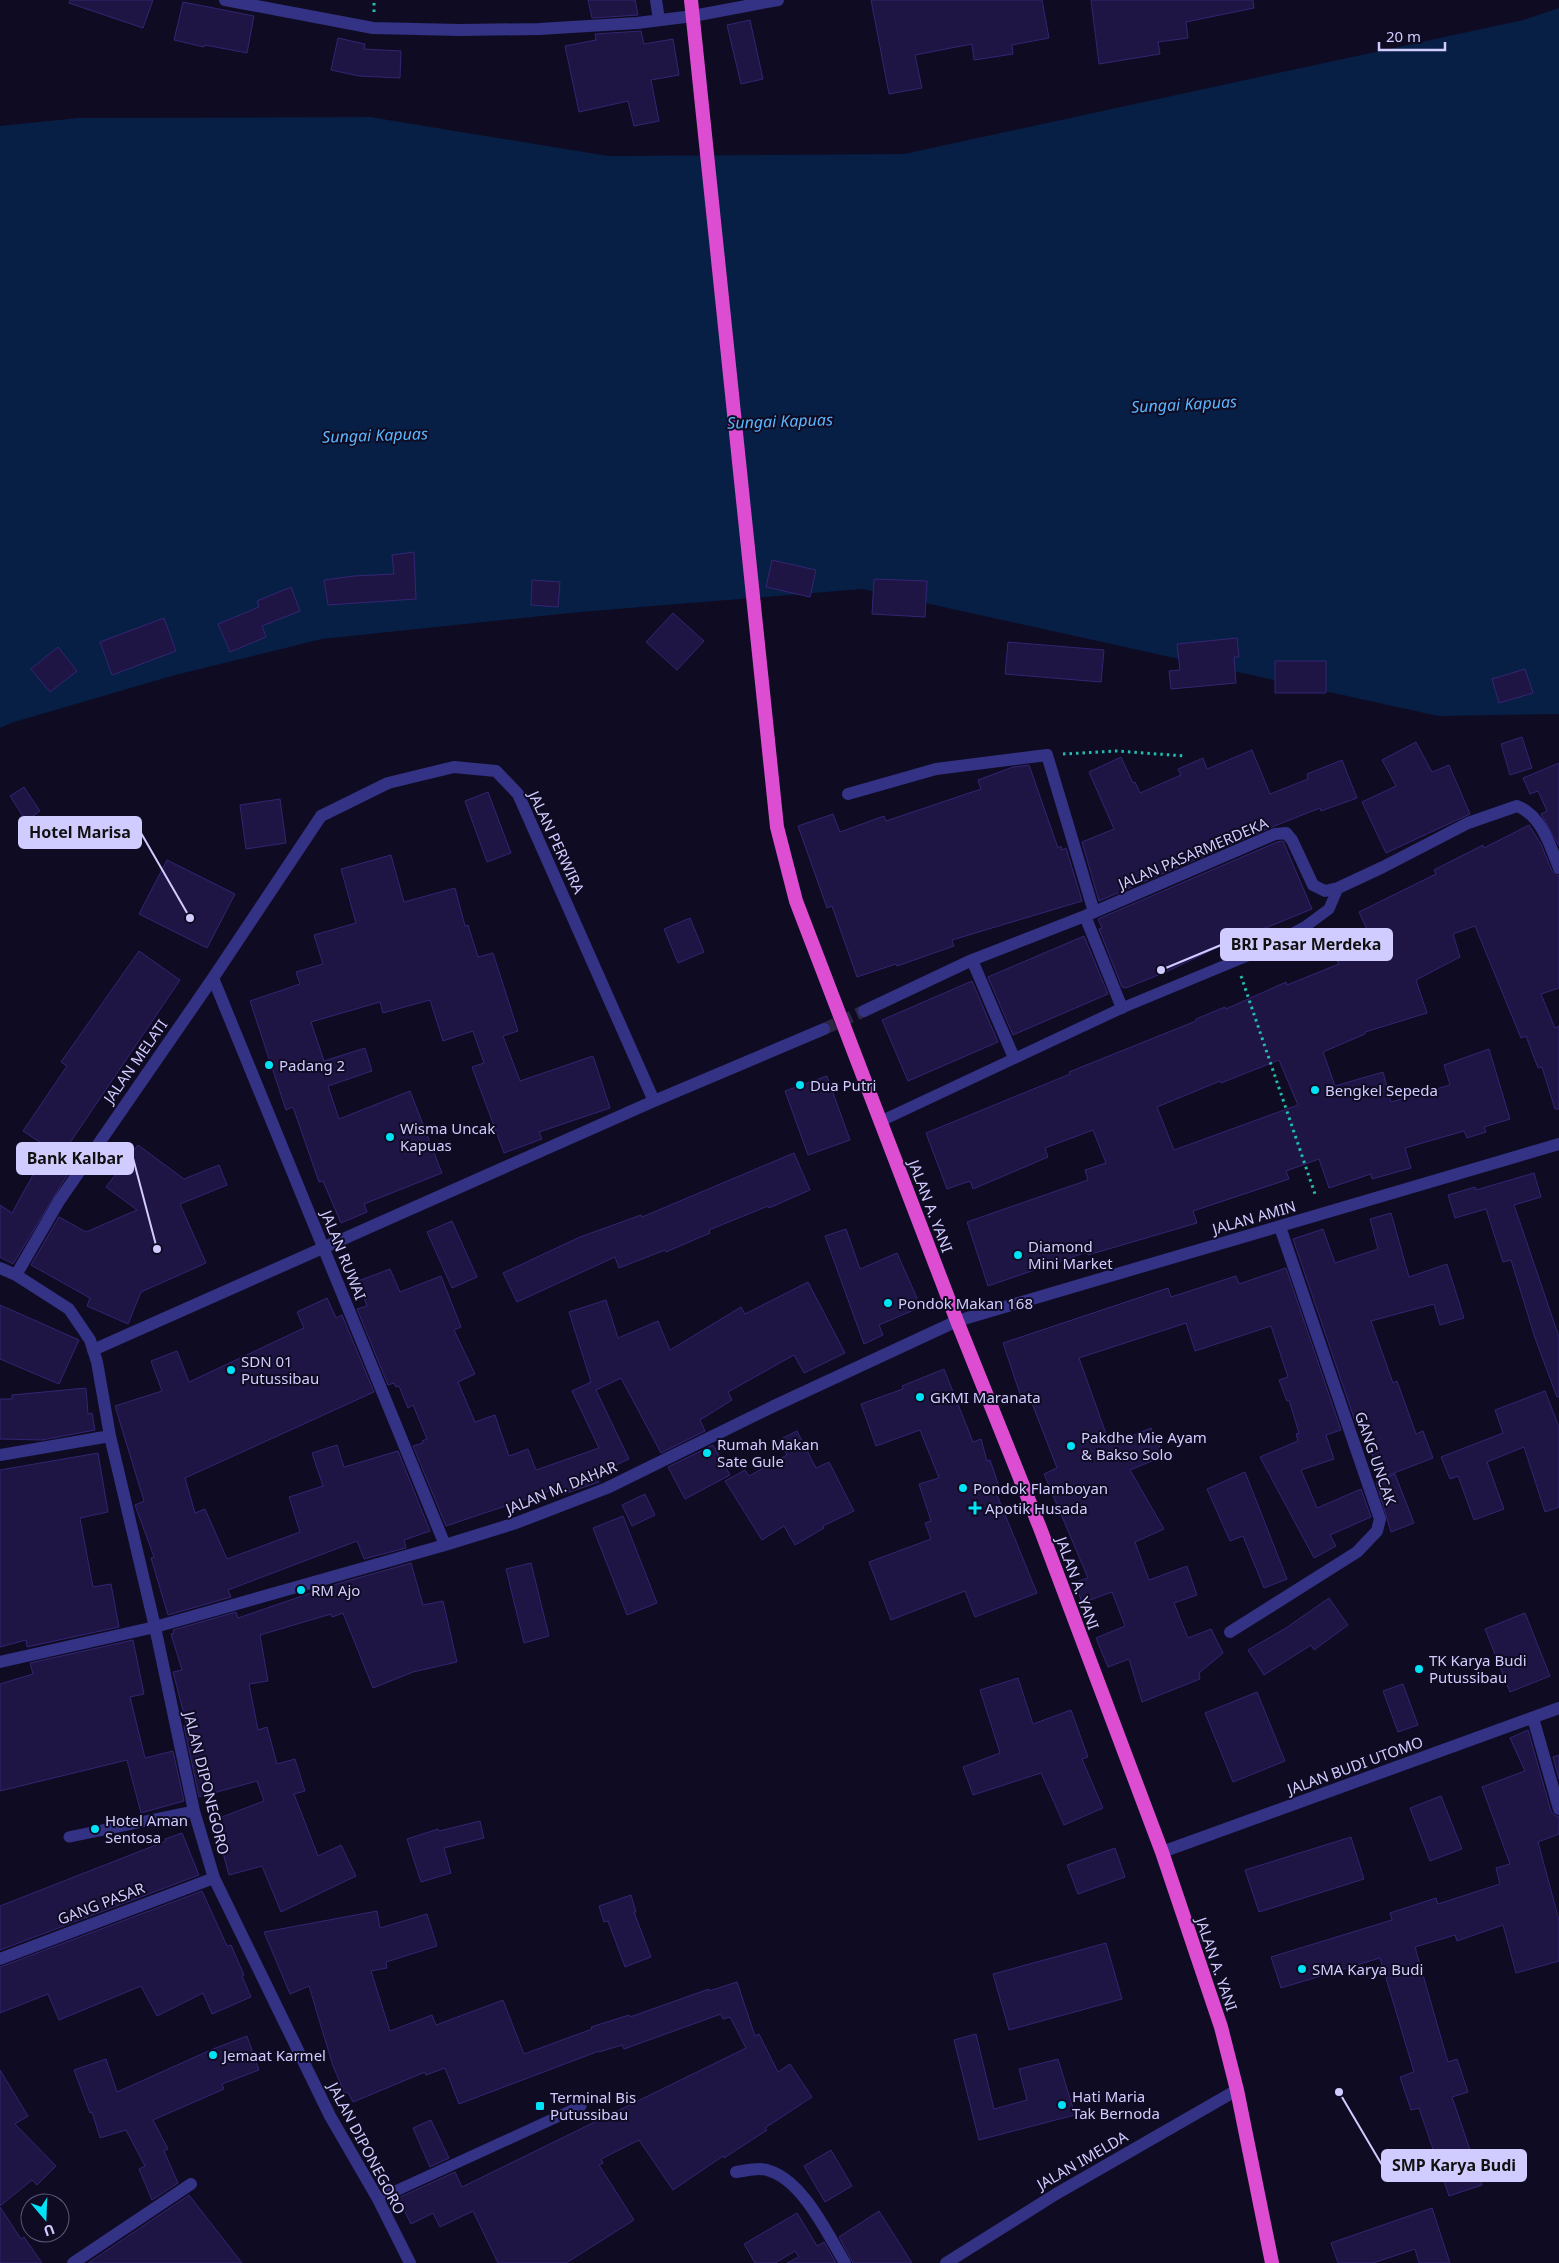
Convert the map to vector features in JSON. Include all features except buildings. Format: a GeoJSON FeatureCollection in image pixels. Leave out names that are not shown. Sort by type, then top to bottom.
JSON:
{"type":"FeatureCollection","features":[{"type":"Feature","properties":{"kind":"highway","name":"JALAN A. YANI"},"geometry":{"type":"LineString","coordinates":[[691,0],[700,68],[777,827],[796,901],[957,1321],[1040,1528],[1162,1852],[1221,2027],[1237,2090],[1272,2263]]}},
{"type":"Feature","properties":{"kind":"street"},"geometry":{"type":"LineString","coordinates":[[225,0],[373,28],[460,30],[539,29],[659,20],[694,16],[778,0]]}},
{"type":"Feature","properties":{"kind":"street"},"geometry":{"type":"LineString","coordinates":[[656,0],[659,20]]}},
{"type":"Feature","properties":{"kind":"street"},"geometry":{"type":"LineString","coordinates":[[848,794],[936,768],[1047,755],[1089,914],[1122,1008]]}},
{"type":"Feature","properties":{"kind":"street","name":"JALAN PERWIRA"},"geometry":{"type":"LineString","coordinates":[[321,816],[388,783],[454,767],[496,771],[518,794],[654,1101]]}},
{"type":"Feature","properties":{"kind":"street"},"geometry":{"type":"LineString","coordinates":[[1338,888],[1468,823],[1517,806],[1527,810],[1539,824],[1559,868]]}},
{"type":"Feature","properties":{"kind":"street","name":"JALAN MELATI"},"geometry":{"type":"LineString","coordinates":[[16,1275],[59,1201],[213,978],[321,816]]}},
{"type":"Feature","properties":{"kind":"street","name":"JALAN PASARMERDEKA"},"geometry":{"type":"LineString","coordinates":[[864,1011],[972,960],[1089,914],[1275,834],[1286,833],[1292,840],[1313,885],[1324,891],[1338,888]]}},
{"type":"Feature","properties":{"kind":"street"},"geometry":{"type":"LineString","coordinates":[[972,960],[1014,1058]]}},
{"type":"Feature","properties":{"kind":"street","name":"JALAN RUWAI"},"geometry":{"type":"LineString","coordinates":[[213,978],[445,1545]]}},
{"type":"Feature","properties":{"kind":"street"},"geometry":{"type":"LineString","coordinates":[[93,1350],[654,1101],[824,1029]]}},
{"type":"Feature","properties":{"kind":"street","name":"JALAN AMIN"},"geometry":{"type":"LineString","coordinates":[[957,1321],[1559,1144]]}},
{"type":"Feature","properties":{"kind":"street","name":"GANG UNCAK"},"geometry":{"type":"LineString","coordinates":[[1230,1632],[1357,1552],[1377,1531],[1380,1519],[1280,1227]]}},
{"type":"Feature","properties":{"kind":"street"},"geometry":{"type":"LineString","coordinates":[[0,1268],[16,1275]]}},
{"type":"Feature","properties":{"kind":"street","name":"JALAN DIPONEGORO"},"geometry":{"type":"LineString","coordinates":[[16,1275],[69,1308],[78,1320],[93,1350],[97,1362],[110,1436],[155,1627],[194,1811],[214,1878],[330,2116],[378,2200],[410,2263]]}},
{"type":"Feature","properties":{"kind":"street","name":"JALAN M. DAHAR"},"geometry":{"type":"LineString","coordinates":[[0,1662],[155,1627],[516,1523],[607,1488],[774,1406],[957,1321]]}},
{"type":"Feature","properties":{"kind":"street"},"geometry":{"type":"LineString","coordinates":[[0,1455],[110,1436]]}},
{"type":"Feature","properties":{"kind":"street","name":"JALAN BUDI UTOMO"},"geometry":{"type":"LineString","coordinates":[[1162,1852],[1559,1708]]}},
{"type":"Feature","properties":{"kind":"street"},"geometry":{"type":"LineString","coordinates":[[1533,1718],[1559,1810]]}},
{"type":"Feature","properties":{"kind":"street","name":"GANG PASAR"},"geometry":{"type":"LineString","coordinates":[[0,1959],[214,1878]]}},
{"type":"Feature","properties":{"kind":"street","name":"JALAN IMELDA"},"geometry":{"type":"LineString","coordinates":[[946,2263],[1056,2194],[1237,2090]]}},
{"type":"Feature","properties":{"kind":"street"},"geometry":{"type":"LineString","coordinates":[[736,2172],[765,2169],[783,2176],[798,2188],[845,2263]]}},
{"type":"Feature","properties":{"kind":"street"},"geometry":{"type":"LineString","coordinates":[[73,2263],[191,2184]]}},
{"type":"Feature","properties":{"kind":"lane"},"geometry":{"type":"LineString","coordinates":[[881,1120],[1122,1008],[1236,961],[1306,926],[1330,908],[1338,888]]}},
{"type":"Feature","properties":{"kind":"lane"},"geometry":{"type":"LineString","coordinates":[[69,1837],[194,1811]]}},
{"type":"Feature","properties":{"kind":"lane"},"geometry":{"type":"LineString","coordinates":[[378,2200],[581,2106]]}},
{"type":"Feature","properties":{"kind":"path"},"geometry":{"type":"LineString","coordinates":[[1047,755],[1117,751],[1185,756]]}},
{"type":"Feature","properties":{"kind":"path"},"geometry":{"type":"LineString","coordinates":[[1236,961],[1322,1214]]}},
{"type":"Feature","properties":{"kind":"water","name":"Sungai Kapuas"},"geometry":{"type":"Polygon","coordinates":[[[1559,8],[1559,714],[1438,716],[862,589],[580,612],[322,639],[175,675],[14,722],[0,728],[0,126],[78,118],[370,117],[608,156],[904,154],[1523,20],[1559,8]]]}},
{"type":"Feature","properties":{"kind":"tunnel"},"geometry":{"type":"LineString","coordinates":[[824,1029],[864,1011]]}},
{"type":"Feature","properties":{"kind":"place","name":"Hotel Marisa"},"geometry":{"type":"Point","coordinates":[190,918]}},
{"type":"Feature","properties":{"kind":"place","name":"BRI Pasar Merdeka"},"geometry":{"type":"Point","coordinates":[1161,970]}},
{"type":"Feature","properties":{"kind":"place","name":"Padang 2"},"geometry":{"type":"Point","coordinates":[269,1065]}},
{"type":"Feature","properties":{"kind":"place","name":"Dua Putri"},"geometry":{"type":"Point","coordinates":[800,1085]}},
{"type":"Feature","properties":{"kind":"place","name":"Bengkel Sepeda"},"geometry":{"type":"Point","coordinates":[1315,1090]}},
{"type":"Feature","properties":{"kind":"place","name":"Wisma Uncak Kapuas"},"geometry":{"type":"Point","coordinates":[390,1137]}},
{"type":"Feature","properties":{"kind":"place","name":"Bank Kalbar"},"geometry":{"type":"Point","coordinates":[157,1249]}},
{"type":"Feature","properties":{"kind":"place","name":"Diamond Mini Market"},"geometry":{"type":"Point","coordinates":[1018,1255]}},
{"type":"Feature","properties":{"kind":"place","name":"Pondok Makan 168"},"geometry":{"type":"Point","coordinates":[888,1303]}},
{"type":"Feature","properties":{"kind":"place","name":"SDN 01 Putussibau"},"geometry":{"type":"Point","coordinates":[231,1370]}},
{"type":"Feature","properties":{"kind":"place","name":"GKMI Maranata"},"geometry":{"type":"Point","coordinates":[920,1397]}},
{"type":"Feature","properties":{"kind":"place","name":"Pakdhe Mie Ayam & Bakso Solo"},"geometry":{"type":"Point","coordinates":[1071,1446]}},
{"type":"Feature","properties":{"kind":"place","name":"Rumah Makan Sate Gule"},"geometry":{"type":"Point","coordinates":[707,1453]}},
{"type":"Feature","properties":{"kind":"place","name":"Pondok Flamboyan"},"geometry":{"type":"Point","coordinates":[963,1488]}},
{"type":"Feature","properties":{"kind":"place","name":"Apotik Husada"},"geometry":{"type":"Point","coordinates":[975,1508]}},
{"type":"Feature","properties":{"kind":"place","name":"RM Ajo"},"geometry":{"type":"Point","coordinates":[301,1590]}},
{"type":"Feature","properties":{"kind":"place","name":"TK Karya Budi Putussibau"},"geometry":{"type":"Point","coordinates":[1419,1669]}},
{"type":"Feature","properties":{"kind":"place","name":"Hotel Aman Sentosa"},"geometry":{"type":"Point","coordinates":[95,1829]}},
{"type":"Feature","properties":{"kind":"place","name":"SMA Karya Budi"},"geometry":{"type":"Point","coordinates":[1302,1969]}},
{"type":"Feature","properties":{"kind":"place","name":"Jemaat Karmel"},"geometry":{"type":"Point","coordinates":[213,2055]}},
{"type":"Feature","properties":{"kind":"place","name":"SMP Karya Budi"},"geometry":{"type":"Point","coordinates":[1339,2092]}},
{"type":"Feature","properties":{"kind":"place","name":"Hati Maria Tak Bernoda"},"geometry":{"type":"Point","coordinates":[1062,2105]}},
{"type":"Feature","properties":{"kind":"place","name":"Terminal Bis Putussibau"},"geometry":{"type":"Point","coordinates":[540,2106]}}]}
